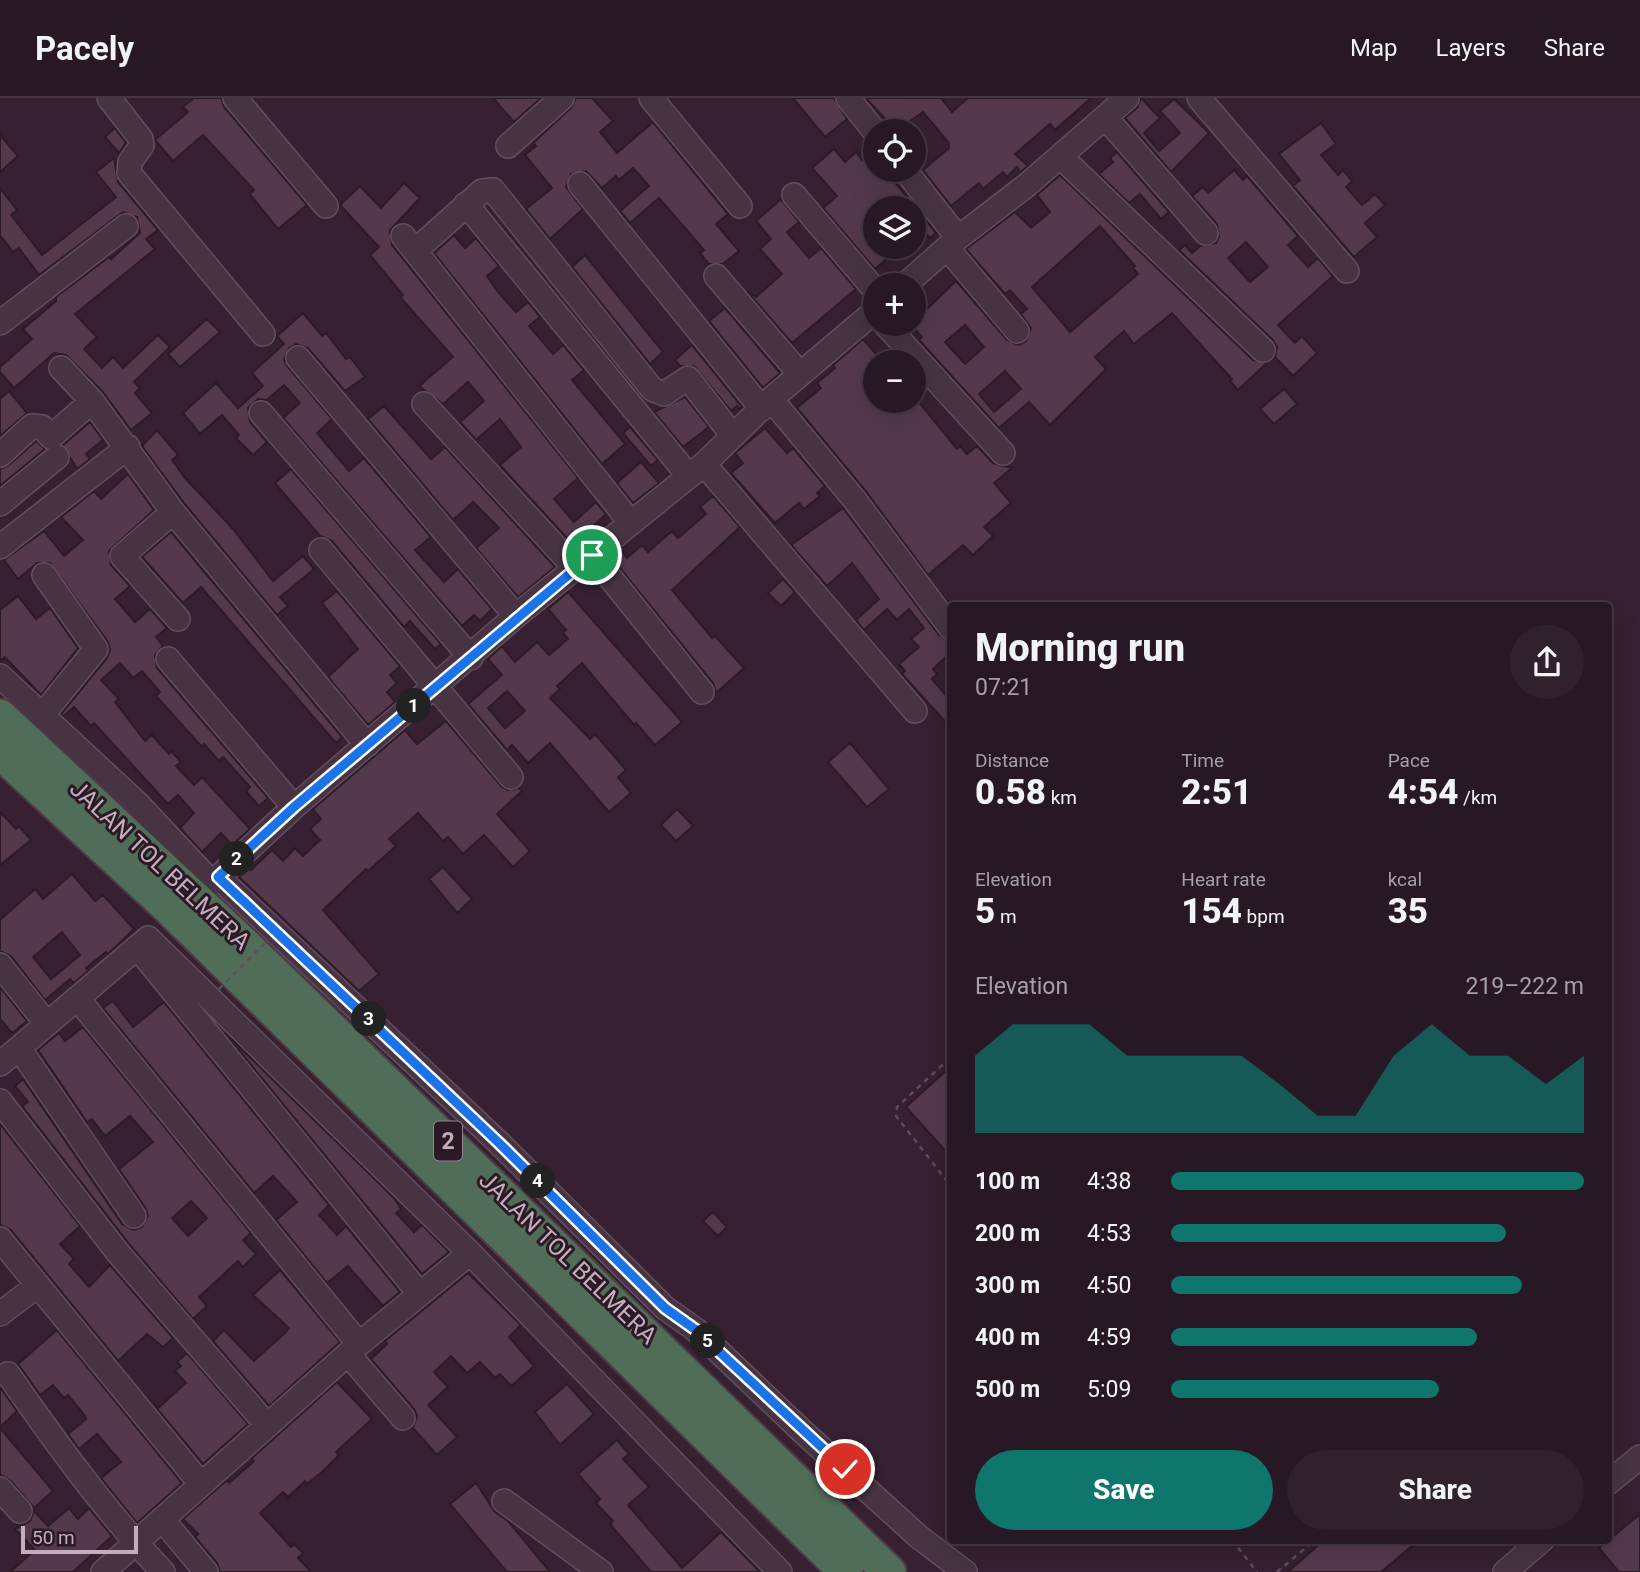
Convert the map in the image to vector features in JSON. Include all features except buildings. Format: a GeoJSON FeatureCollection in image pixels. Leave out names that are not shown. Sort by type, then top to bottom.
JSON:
{"type":"FeatureCollection","features":[{"type":"Feature","properties":{"kind":"highway","name":"JALAN TOL BELMERA"},"geometry":{"type":"LineString","coordinates":[[0,716],[246,946],[889,1572]]}},
{"type":"Feature","properties":{"kind":"highway","name":"JALAN TOL BELMERA"},"geometry":{"type":"LineString","coordinates":[[0,752],[171,910],[846,1572]]}},
{"type":"Feature","properties":{"kind":"street"},"geometry":{"type":"LineString","coordinates":[[109,98],[141,139],[142,145],[130,162],[129,173],[263,334]]}},
{"type":"Feature","properties":{"kind":"street"},"geometry":{"type":"LineString","coordinates":[[235,98],[326,206]]}},
{"type":"Feature","properties":{"kind":"street"},"geometry":{"type":"LineString","coordinates":[[508,146],[562,98]]}},
{"type":"Feature","properties":{"kind":"street"},"geometry":{"type":"LineString","coordinates":[[651,98],[740,206]]}},
{"type":"Feature","properties":{"kind":"street"},"geometry":{"type":"LineString","coordinates":[[848,98],[865,119]]}},
{"type":"Feature","properties":{"kind":"street"},"geometry":{"type":"LineString","coordinates":[[919,273],[1127,98]]}},
{"type":"Feature","properties":{"kind":"street"},"geometry":{"type":"LineString","coordinates":[[1199,98],[1347,271]]}},
{"type":"Feature","properties":{"kind":"street"},"geometry":{"type":"LineString","coordinates":[[1106,118],[1206,233]]}},
{"type":"Feature","properties":{"kind":"street"},"geometry":{"type":"LineString","coordinates":[[1060,157],[1263,350]]}},
{"type":"Feature","properties":{"kind":"street"},"geometry":{"type":"LineString","coordinates":[[913,182],[953,244],[1017,331]]}},
{"type":"Feature","properties":{"kind":"street"},"geometry":{"type":"LineString","coordinates":[[580,184],[767,404],[854,499],[947,623]]}},
{"type":"Feature","properties":{"kind":"street"},"geometry":{"type":"LineString","coordinates":[[631,523],[409,243],[466,205],[482,191],[493,190],[652,389],[664,394],[688,378],[733,436]]}},
{"type":"Feature","properties":{"kind":"street"},"geometry":{"type":"LineString","coordinates":[[794,195],[863,276]]}},
{"type":"Feature","properties":{"kind":"street"},"geometry":{"type":"LineString","coordinates":[[466,205],[696,470],[915,711]]}},
{"type":"Feature","properties":{"kind":"street"},"geometry":{"type":"LineString","coordinates":[[0,323],[126,226]]}},
{"type":"Feature","properties":{"kind":"street"},"geometry":{"type":"LineString","coordinates":[[716,276],[800,374]]}},
{"type":"Feature","properties":{"kind":"street"},"geometry":{"type":"LineString","coordinates":[[215,880],[294,807],[471,658],[516,616],[696,470],[800,374],[863,321]]}},
{"type":"Feature","properties":{"kind":"street"},"geometry":{"type":"LineString","coordinates":[[897,336],[1003,453]]}},
{"type":"Feature","properties":{"kind":"street"},"geometry":{"type":"LineString","coordinates":[[298,358],[516,616]]}},
{"type":"Feature","properties":{"kind":"street"},"geometry":{"type":"LineString","coordinates":[[61,368],[92,401],[128,447],[173,512],[367,745]]}},
{"type":"Feature","properties":{"kind":"street"},"geometry":{"type":"LineString","coordinates":[[0,456],[32,426],[42,427],[51,437],[92,401]]}},
{"type":"Feature","properties":{"kind":"street"},"geometry":{"type":"LineString","coordinates":[[424,404],[585,562],[702,692]]}},
{"type":"Feature","properties":{"kind":"street"},"geometry":{"type":"LineString","coordinates":[[261,413],[471,658]]}},
{"type":"Feature","properties":{"kind":"street"},"geometry":{"type":"LineString","coordinates":[[0,547],[128,447]]}},
{"type":"Feature","properties":{"kind":"street"},"geometry":{"type":"LineString","coordinates":[[0,504],[57,457]]}},
{"type":"Feature","properties":{"kind":"street"},"geometry":{"type":"LineString","coordinates":[[173,512],[122,556],[178,619]]}},
{"type":"Feature","properties":{"kind":"street"},"geometry":{"type":"LineString","coordinates":[[321,550],[434,689],[511,777]]}},
{"type":"Feature","properties":{"kind":"street"},"geometry":{"type":"LineString","coordinates":[[44,575],[96,649],[44,713]]}},
{"type":"Feature","properties":{"kind":"street"},"geometry":{"type":"LineString","coordinates":[[168,659],[294,807]]}},
{"type":"Feature","properties":{"kind":"street"},"geometry":{"type":"LineString","coordinates":[[0,676],[44,713],[215,880],[499,1143],[665,1308],[696,1330],[919,1537],[965,1572]]}},
{"type":"Feature","properties":{"kind":"street"},"geometry":{"type":"LineString","coordinates":[[0,1064],[145,940]]}},
{"type":"Feature","properties":{"kind":"street"},"geometry":{"type":"LineString","coordinates":[[145,940],[470,1253],[780,1572]]}},
{"type":"Feature","properties":{"kind":"street"},"geometry":{"type":"LineString","coordinates":[[145,940],[419,1293]]}},
{"type":"Feature","properties":{"kind":"street"},"geometry":{"type":"LineString","coordinates":[[0,965],[47,1024]]}},
{"type":"Feature","properties":{"kind":"street"},"geometry":{"type":"LineString","coordinates":[[77,998],[354,1349],[403,1418]]}},
{"type":"Feature","properties":{"kind":"street"},"geometry":{"type":"LineString","coordinates":[[19,1048],[134,1216]]}},
{"type":"Feature","properties":{"kind":"street"},"geometry":{"type":"LineString","coordinates":[[0,1101],[119,1254],[267,1425]]}},
{"type":"Feature","properties":{"kind":"street"},"geometry":{"type":"LineString","coordinates":[[0,1239],[200,1483]]}},
{"type":"Feature","properties":{"kind":"street"},"geometry":{"type":"LineString","coordinates":[[103,1572],[134,1541],[354,1349],[470,1253]]}},
{"type":"Feature","properties":{"kind":"street"},"geometry":{"type":"LineString","coordinates":[[0,1314],[38,1285]]}},
{"type":"Feature","properties":{"kind":"street"},"geometry":{"type":"LineString","coordinates":[[8,1374],[64,1454],[134,1541],[163,1572]]}},
{"type":"Feature","properties":{"kind":"street"},"geometry":{"type":"LineString","coordinates":[[1612,1480],[1640,1457]]}},
{"type":"Feature","properties":{"kind":"street"},"geometry":{"type":"LineString","coordinates":[[0,1489],[20,1511]]}},
{"type":"Feature","properties":{"kind":"street"},"geometry":{"type":"LineString","coordinates":[[504,1501],[601,1572]]}},
{"type":"Feature","properties":{"kind":"street"},"geometry":{"type":"LineString","coordinates":[[162,1519],[206,1572]]}},
{"type":"Feature","properties":{"kind":"street"},"geometry":{"type":"LineString","coordinates":[[1505,1572],[1537,1544]]}},
{"type":"Feature","properties":{"kind":"path"},"geometry":{"type":"LineString","coordinates":[[219,989],[267,941]]}},
{"type":"Feature","properties":{"kind":"path"},"geometry":{"type":"LineString","coordinates":[[947,1061],[897,1107],[896,1116],[947,1181]]}},
{"type":"Feature","properties":{"kind":"path"},"geometry":{"type":"LineString","coordinates":[[1235,1544],[1258,1572]]}},
{"type":"Feature","properties":{"kind":"path"},"geometry":{"type":"LineString","coordinates":[[1277,1572],[1310,1544]]}},
{"type":"Feature","properties":{"kind":"route"},"geometry":{"type":"LineString","coordinates":[[592,555],[577,570],[516,616],[471,658],[294,807],[218,877],[499,1143],[665,1308],[696,1330],[845,1469]]}}]}
